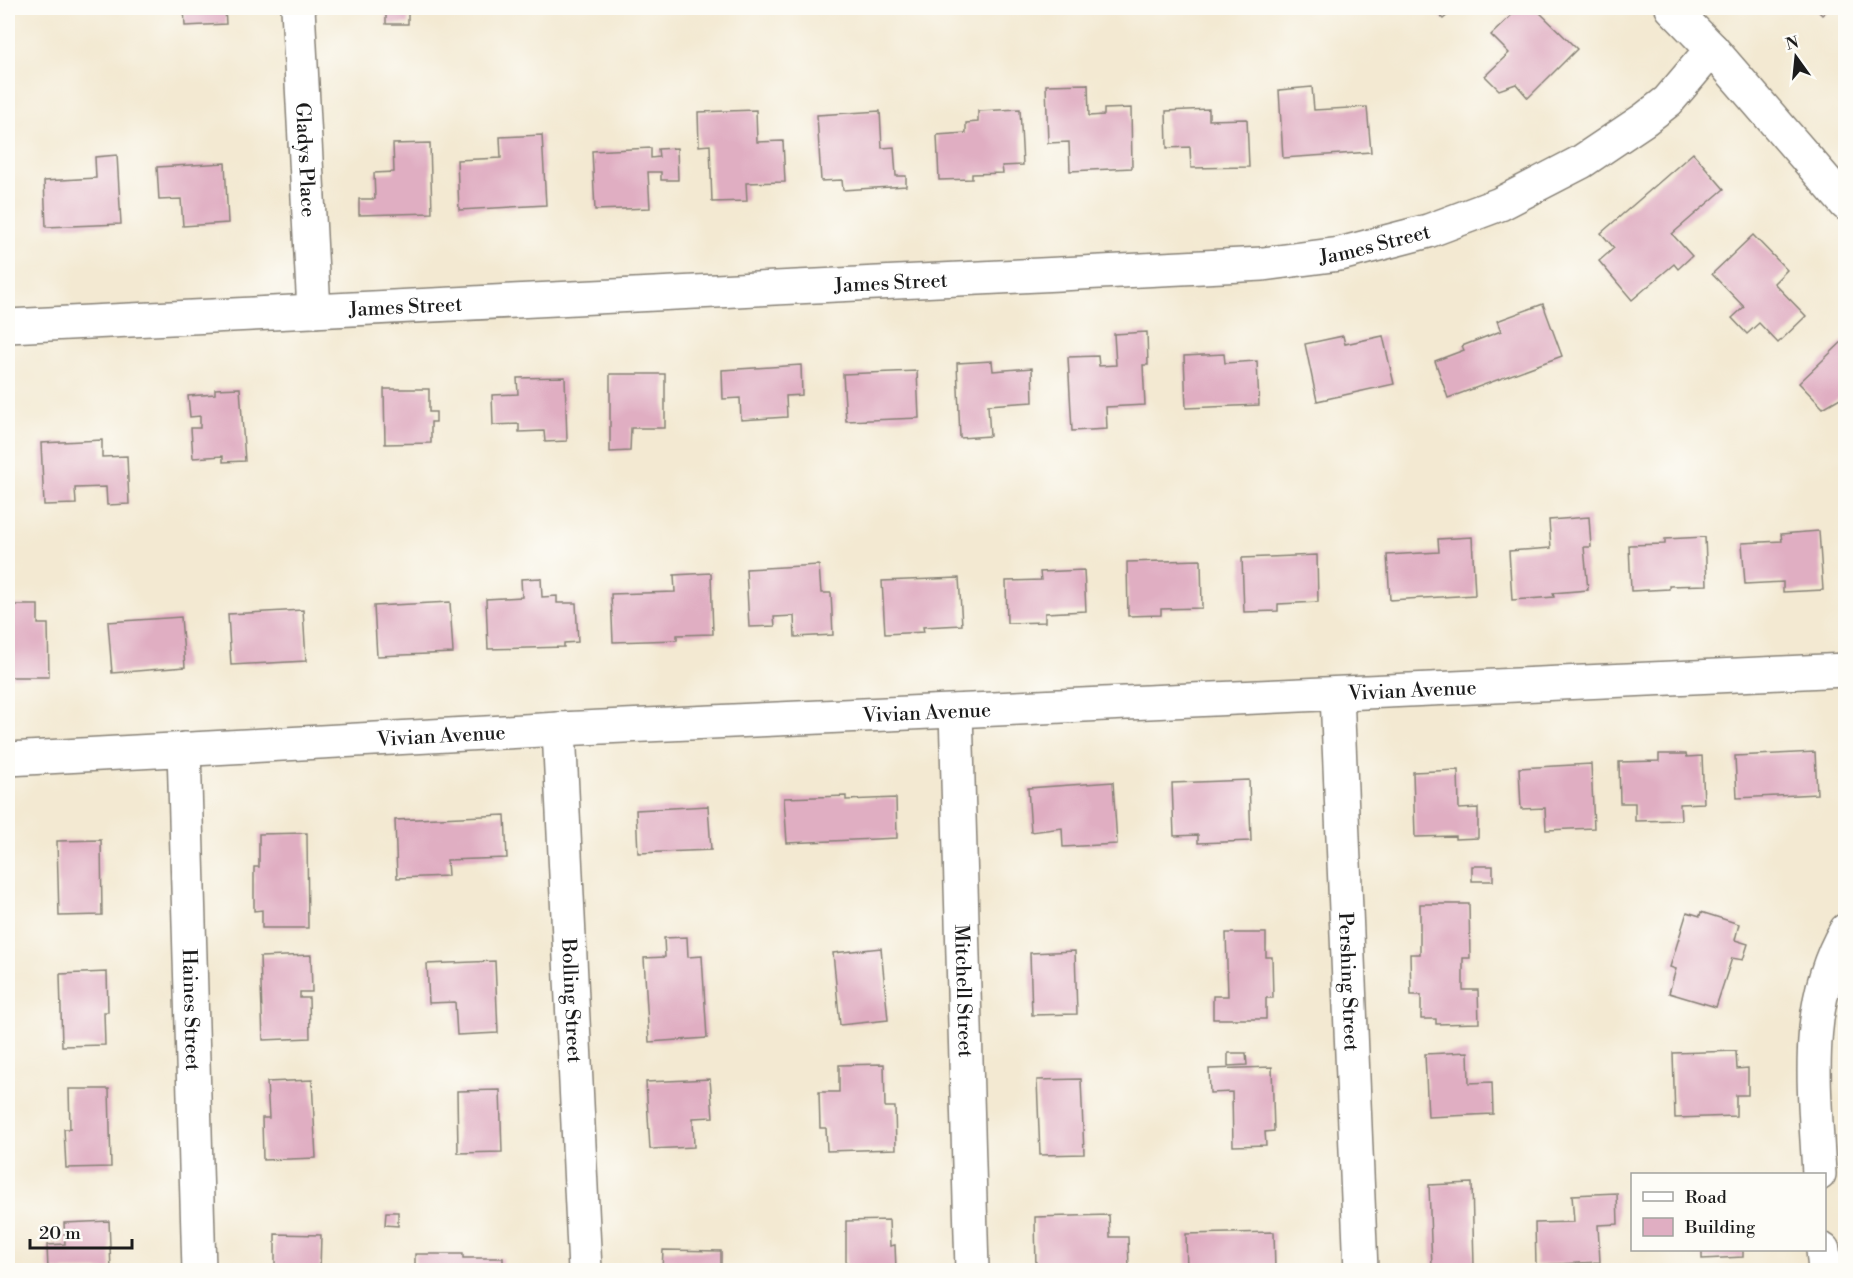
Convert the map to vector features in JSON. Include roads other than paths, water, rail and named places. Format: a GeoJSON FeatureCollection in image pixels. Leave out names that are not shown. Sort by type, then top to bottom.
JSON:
{"type":"FeatureCollection","features":[{"type":"Feature","properties":{"kind":"street","name":"Gladys Place"},"geometry":{"type":"LineString","coordinates":[[298,8],[314,311]]}},
{"type":"Feature","properties":{"kind":"street"},"geometry":{"type":"LineString","coordinates":[[1672,8],[1712,49],[1845,204]]}},
{"type":"Feature","properties":{"kind":"street","name":"James Street"},"geometry":{"type":"LineString","coordinates":[[8,326],[1263,264],[1340,254],[1428,231],[1500,204],[1581,162],[1668,101],[1712,49]]}},
{"type":"Feature","properties":{"kind":"street","name":"Vivian Avenue"},"geometry":{"type":"LineString","coordinates":[[8,759],[559,729],[1845,670]]}},
{"type":"Feature","properties":{"kind":"street","name":"Pershing Street"},"geometry":{"type":"LineString","coordinates":[[1337,693],[1360,1270]]}},
{"type":"Feature","properties":{"kind":"street","name":"Mitchell Street"},"geometry":{"type":"LineString","coordinates":[[956,711],[972,1270]]}},
{"type":"Feature","properties":{"kind":"street","name":"Bolling Street"},"geometry":{"type":"LineString","coordinates":[[559,729],[585,1270]]}},
{"type":"Feature","properties":{"kind":"street","name":"Haines Street"},"geometry":{"type":"LineString","coordinates":[[184,749],[199,1270]]}},
{"type":"Feature","properties":{"kind":"street"},"geometry":{"type":"LineString","coordinates":[[1819,1173],[1813,1057],[1816,1014],[1828,968],[1845,930]]}},
{"type":"Feature","properties":{"kind":"street"},"geometry":{"type":"LineString","coordinates":[[1823,1251],[1825,1270]]}}]}
